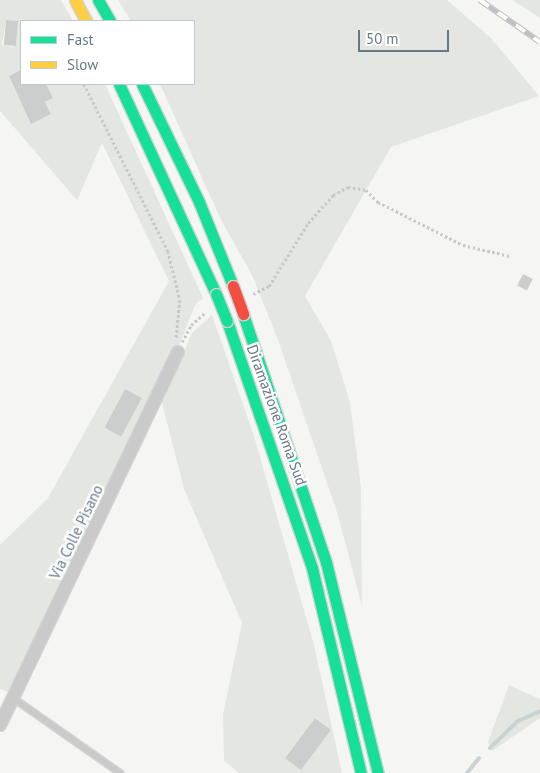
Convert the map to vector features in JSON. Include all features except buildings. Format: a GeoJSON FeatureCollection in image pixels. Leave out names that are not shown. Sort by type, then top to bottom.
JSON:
{"type":"FeatureCollection","features":[{"type":"Feature","properties":{"kind":"highway"},"geometry":{"type":"LineString","coordinates":[[75,0],[85,20]]}},
{"type":"Feature","properties":{"kind":"highway"},"geometry":{"type":"LineString","coordinates":[[98,0],[109,20]]}},
{"type":"Feature","properties":{"kind":"highway","name":"Diramazione Roma Sud"},"geometry":{"type":"LineString","coordinates":[[119,85],[227,321],[312,568],[361,773]]}},
{"type":"Feature","properties":{"kind":"highway","name":"Diramazione Roma Sud"},"geometry":{"type":"LineString","coordinates":[[142,85],[185,171],[244,314],[326,562],[378,773]]}},
{"type":"Feature","properties":{"kind":"street","name":"Via Colle Pisano"},"geometry":{"type":"LineString","coordinates":[[0,725],[178,352]]}},
{"type":"Feature","properties":{"kind":"lane"},"geometry":{"type":"LineString","coordinates":[[13,698],[120,773]]}},
{"type":"Feature","properties":{"kind":"path"},"geometry":{"type":"LineString","coordinates":[[85,85],[168,251],[180,300],[175,327],[178,352]]}},
{"type":"Feature","properties":{"kind":"path"},"geometry":{"type":"LineString","coordinates":[[244,298],[269,286],[308,223],[333,195],[348,187],[366,190],[378,202],[462,245],[510,256]]}},
{"type":"Feature","properties":{"kind":"path"},"geometry":{"type":"LineString","coordinates":[[178,352],[191,325],[210,311]]}},
{"type":"Feature","properties":{"kind":"shaded area"},"geometry":{"type":"Polygon","coordinates":[[[0,0],[61,0],[72,20],[20,20],[20,70],[9,76],[31,123],[51,114],[45,102],[52,98],[46,85],[105,85],[203,298],[195,305],[175,356],[8,692],[0,689],[0,545],[48,498],[169,281],[102,143],[77,200],[0,111],[0,0]],[[6,20],[2,45],[14,47],[17,21],[6,20]],[[125,389],[104,428],[120,436],[141,398],[125,389]]]}},
{"type":"Feature","properties":{"kind":"shaded area"},"geometry":{"type":"Polygon","coordinates":[[[118,0],[447,0],[491,38],[539,96],[391,147],[305,296],[331,341],[350,402],[361,488],[362,606],[337,512],[278,340],[252,275],[220,218],[160,85],[195,85],[195,20],[130,20],[118,0]]]}},
{"type":"Feature","properties":{"kind":"shaded area"},"geometry":{"type":"Polygon","coordinates":[[[512,0],[540,0],[540,18],[539,17],[512,0]]]}},
{"type":"Feature","properties":{"kind":"shaded area"},"geometry":{"type":"Polygon","coordinates":[[[212,315],[254,436],[314,645],[342,773],[239,773],[224,761],[223,714],[242,623],[184,489],[162,403],[192,333],[212,315]],[[315,718],[285,757],[300,769],[331,730],[315,718]]]}},
{"type":"Feature","properties":{"kind":"shaded area"},"geometry":{"type":"Polygon","coordinates":[[[509,685],[540,699],[540,718],[492,751],[488,742],[509,685]]]}},
{"type":"Feature","properties":{"kind":"waterway"},"geometry":{"type":"LineString","coordinates":[[490,748],[518,721],[540,711]]}},
{"type":"Feature","properties":{"kind":"waterway"},"geometry":{"type":"LineString","coordinates":[[467,773],[479,758]]}},
{"type":"Feature","properties":{"kind":"railway"},"geometry":{"type":"LineString","coordinates":[[480,0],[540,42]]}},
{"type":"Feature","properties":{"kind":"traffic: fast"},"geometry":{"type":"LineString","coordinates":[[98,0],[109,20]]}},
{"type":"Feature","properties":{"kind":"traffic: fast"},"geometry":{"type":"LineString","coordinates":[[119,85],[216,294]]}},
{"type":"Feature","properties":{"kind":"traffic: fast"},"geometry":{"type":"LineString","coordinates":[[142,85],[199,202],[233,286]]}},
{"type":"Feature","properties":{"kind":"traffic: fast"},"geometry":{"type":"LineString","coordinates":[[216,294],[227,321]]}},
{"type":"Feature","properties":{"kind":"traffic: fast"},"geometry":{"type":"LineString","coordinates":[[243,314],[326,562],[378,773]]}},
{"type":"Feature","properties":{"kind":"traffic: fast"},"geometry":{"type":"LineString","coordinates":[[227,321],[312,568],[361,773]]}},
{"type":"Feature","properties":{"kind":"traffic: slow"},"geometry":{"type":"LineString","coordinates":[[75,0],[85,20]]}},
{"type":"Feature","properties":{"kind":"traffic: jam"},"geometry":{"type":"LineString","coordinates":[[233,286],[243,314]]}}]}
